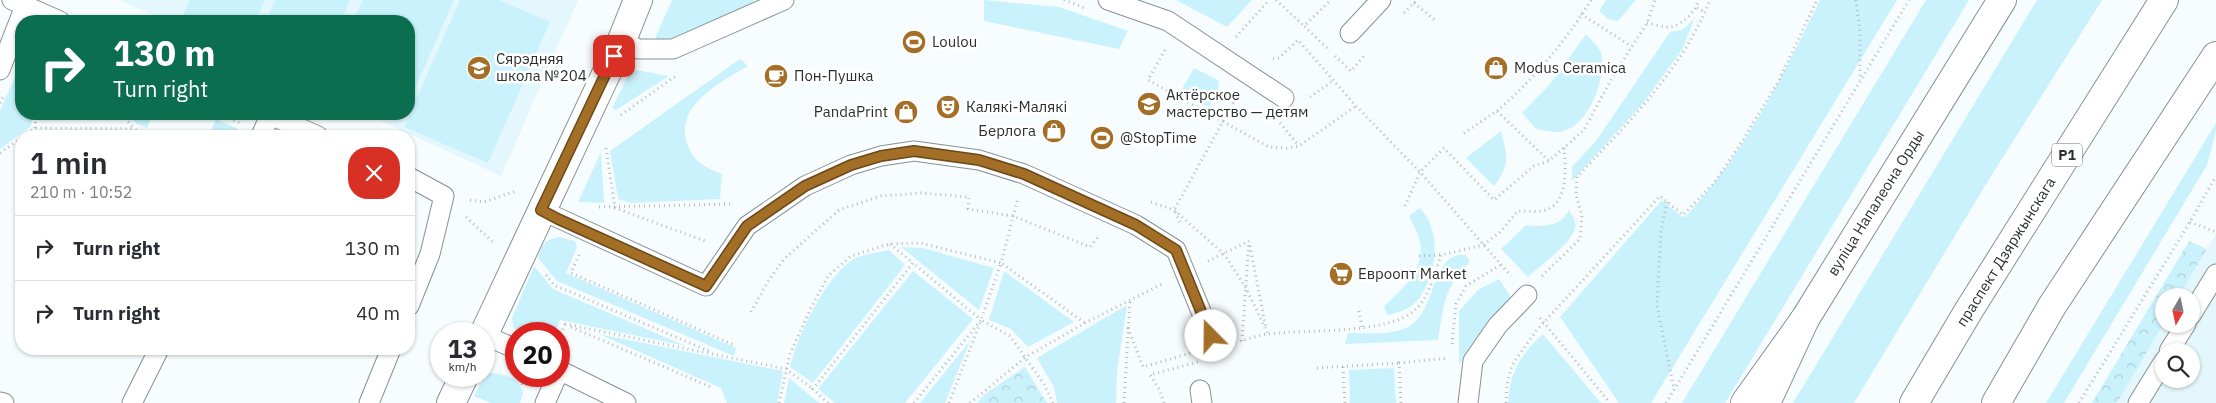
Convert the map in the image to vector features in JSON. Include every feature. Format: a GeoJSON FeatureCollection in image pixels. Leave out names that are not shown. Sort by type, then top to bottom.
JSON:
{"type":"FeatureCollection","features":[{"type":"Feature","properties":{"kind":"main road"},"geometry":{"type":"LineString","coordinates":[[490,322],[622,40],[638,0]]}},
{"type":"Feature","properties":{"kind":"main road","name":"вуліца Напалеона Орды"},"geometry":{"type":"LineString","coordinates":[[1745,403],[1805,319],[2002,0]]}},
{"type":"Feature","properties":{"kind":"main road","name":"праспект Дзяржынскага"},"geometry":{"type":"LineString","coordinates":[[1914,403],[1969,310],[2164,0]]}},
{"type":"Feature","properties":{"kind":"main road"},"geometry":{"type":"LineString","coordinates":[[1996,403],[2052,306],[2216,56]]}},
{"type":"Feature","properties":{"kind":"main road"},"geometry":{"type":"LineString","coordinates":[[1766,403],[1805,319]]}},
{"type":"Feature","properties":{"kind":"main road"},"geometry":{"type":"LineString","coordinates":[[451,403],[459,387]]}},
{"type":"Feature","properties":{"kind":"lane"},"geometry":{"type":"LineString","coordinates":[[622,40],[638,50],[674,48],[784,0]]}},
{"type":"Feature","properties":{"kind":"lane"},"geometry":{"type":"LineString","coordinates":[[1108,0],[1168,21],[1284,98]]}},
{"type":"Feature","properties":{"kind":"lane"},"geometry":{"type":"LineString","coordinates":[[1350,33],[1381,0]]}},
{"type":"Feature","properties":{"kind":"lane"},"geometry":{"type":"LineString","coordinates":[[0,70],[18,3],[46,15]]}},
{"type":"Feature","properties":{"kind":"lane"},"geometry":{"type":"LineString","coordinates":[[282,120],[305,130]]}},
{"type":"Feature","properties":{"kind":"lane"},"geometry":{"type":"LineString","coordinates":[[541,210],[706,286],[747,226],[805,186],[851,165],[889,154],[914,151],[979,160],[1024,174],[1058,188],[1136,225],[1176,250],[1211,336]]}},
{"type":"Feature","properties":{"kind":"lane"},"geometry":{"type":"LineString","coordinates":[[415,180],[444,196],[430,254],[415,291]]}},
{"type":"Feature","properties":{"kind":"lane"},"geometry":{"type":"LineString","coordinates":[[2200,300],[2216,274]]}},
{"type":"Feature","properties":{"kind":"lane"},"geometry":{"type":"LineString","coordinates":[[1468,403],[1473,361],[1498,325],[1527,295]]}},
{"type":"Feature","properties":{"kind":"lane"},"geometry":{"type":"LineString","coordinates":[[132,403],[156,355]]}},
{"type":"Feature","properties":{"kind":"lane"},"geometry":{"type":"LineString","coordinates":[[370,403],[389,355]]}},
{"type":"Feature","properties":{"kind":"lane"},"geometry":{"type":"LineString","coordinates":[[2138,403],[2155,376]]}},
{"type":"Feature","properties":{"kind":"lane"},"geometry":{"type":"LineString","coordinates":[[570,377],[626,403]]}},
{"type":"Feature","properties":{"kind":"lane"},"geometry":{"type":"LineString","coordinates":[[545,403],[552,387]]}},
{"type":"Feature","properties":{"kind":"lane"},"geometry":{"type":"LineString","coordinates":[[0,402],[4,403]]}},
{"type":"Feature","properties":{"kind":"path"},"geometry":{"type":"LineString","coordinates":[[1234,40],[1269,0]]}},
{"type":"Feature","properties":{"kind":"path"},"geometry":{"type":"LineString","coordinates":[[1276,0],[1304,26]]}},
{"type":"Feature","properties":{"kind":"path"},"geometry":{"type":"LineString","coordinates":[[1464,133],[1496,111],[1524,87],[1591,0]]}},
{"type":"Feature","properties":{"kind":"path"},"geometry":{"type":"LineString","coordinates":[[1405,206],[1420,172],[1444,148],[1494,200],[1534,166],[1549,161],[1584,130],[1631,46],[1647,23],[1655,0]]}},
{"type":"Feature","properties":{"kind":"path"},"geometry":{"type":"LineString","coordinates":[[1647,23],[1669,27],[1683,21],[1697,8],[1698,0]]}},
{"type":"Feature","properties":{"kind":"path"},"geometry":{"type":"LineString","coordinates":[[1540,278],[1580,240],[1582,216],[1576,194],[1577,177],[1646,104],[1684,51],[1706,12],[1710,0]]}},
{"type":"Feature","properties":{"kind":"path"},"geometry":{"type":"LineString","coordinates":[[1506,403],[1507,384],[1512,365],[1543,323],[1660,196],[1683,215],[1714,183],[1778,82],[1817,0]]}},
{"type":"Feature","properties":{"kind":"path"},"geometry":{"type":"LineString","coordinates":[[1856,0],[1860,32],[1860,81]]}},
{"type":"Feature","properties":{"kind":"path"},"geometry":{"type":"LineString","coordinates":[[1666,403],[1909,0]]}},
{"type":"Feature","properties":{"kind":"path"},"geometry":{"type":"LineString","coordinates":[[1414,3],[1436,21]]}},
{"type":"Feature","properties":{"kind":"path"},"geometry":{"type":"LineString","coordinates":[[1697,8],[1706,12]]}},
{"type":"Feature","properties":{"kind":"path"},"geometry":{"type":"LineString","coordinates":[[1582,14],[1631,46]]}},
{"type":"Feature","properties":{"kind":"path"},"geometry":{"type":"LineString","coordinates":[[1174,210],[1257,60],[1279,58],[1298,40],[1356,106],[1420,172],[1494,258]]}},
{"type":"Feature","properties":{"kind":"path"},"geometry":{"type":"LineString","coordinates":[[1169,43],[1148,80],[1270,147],[1287,148],[1299,146],[1356,106]]}},
{"type":"Feature","properties":{"kind":"path"},"geometry":{"type":"LineString","coordinates":[[1496,111],[1549,161]]}},
{"type":"Feature","properties":{"kind":"path"},"geometry":{"type":"LineString","coordinates":[[35,128],[36,120]]}},
{"type":"Feature","properties":{"kind":"path"},"geometry":{"type":"LineString","coordinates":[[127,120],[134,129]]}},
{"type":"Feature","properties":{"kind":"path"},"geometry":{"type":"LineString","coordinates":[[32,130],[35,128],[134,129]]}},
{"type":"Feature","properties":{"kind":"path"},"geometry":{"type":"LineString","coordinates":[[0,153],[15,142]]}},
{"type":"Feature","properties":{"kind":"path"},"geometry":{"type":"LineString","coordinates":[[1420,256],[1441,255],[1483,245],[1500,232],[1518,211],[1543,212],[1554,205],[1564,185],[1566,173],[1564,147]]}},
{"type":"Feature","properties":{"kind":"path"},"geometry":{"type":"LineString","coordinates":[[2079,403],[2190,222],[2216,176]]}},
{"type":"Feature","properties":{"kind":"path"},"geometry":{"type":"LineString","coordinates":[[444,196],[484,202],[523,189]]}},
{"type":"Feature","properties":{"kind":"path"},"geometry":{"type":"LineString","coordinates":[[751,312],[767,283],[784,259],[839,210],[881,196],[921,193],[968,198],[968,209],[1013,216],[1090,247],[1105,232]]}},
{"type":"Feature","properties":{"kind":"path"},"geometry":{"type":"LineString","coordinates":[[444,196],[496,245]]}},
{"type":"Feature","properties":{"kind":"path"},"geometry":{"type":"LineString","coordinates":[[1667,201],[1661,230],[1657,306],[1674,389]]}},
{"type":"Feature","properties":{"kind":"path"},"geometry":{"type":"LineString","coordinates":[[615,208],[734,204]]}},
{"type":"Feature","properties":{"kind":"path"},"geometry":{"type":"LineString","coordinates":[[949,403],[1002,263],[1013,216]]}},
{"type":"Feature","properties":{"kind":"path"},"geometry":{"type":"LineString","coordinates":[[2190,222],[2216,232]]}},
{"type":"Feature","properties":{"kind":"path"},"geometry":{"type":"LineString","coordinates":[[1242,341],[1249,241],[1268,334]]}},
{"type":"Feature","properties":{"kind":"path"},"geometry":{"type":"LineString","coordinates":[[779,403],[790,354],[828,276],[851,256],[889,244],[921,243],[1002,263],[1085,323]]}},
{"type":"Feature","properties":{"kind":"path"},"geometry":{"type":"LineString","coordinates":[[889,244],[981,320],[1010,336],[1044,384],[1053,403]]}},
{"type":"Feature","properties":{"kind":"path"},"geometry":{"type":"LineString","coordinates":[[581,251],[571,273],[736,346]]}},
{"type":"Feature","properties":{"kind":"path"},"geometry":{"type":"LineString","coordinates":[[1232,343],[1268,334],[1335,331],[1396,321],[1415,310],[1430,287],[1441,255]]}},
{"type":"Feature","properties":{"kind":"path"},"geometry":{"type":"LineString","coordinates":[[812,390],[913,263]]}},
{"type":"Feature","properties":{"kind":"path"},"geometry":{"type":"LineString","coordinates":[[1451,348],[1456,304],[1466,286],[1500,265]]}},
{"type":"Feature","properties":{"kind":"path"},"geometry":{"type":"LineString","coordinates":[[544,271],[554,285],[719,355]]}},
{"type":"Feature","properties":{"kind":"path"},"geometry":{"type":"LineString","coordinates":[[1124,403],[1130,300]]}},
{"type":"Feature","properties":{"kind":"path"},"geometry":{"type":"LineString","coordinates":[[970,403],[1026,357],[1085,323],[1120,306]]}},
{"type":"Feature","properties":{"kind":"path"},"geometry":{"type":"LineString","coordinates":[[1359,311],[1362,327]]}},
{"type":"Feature","properties":{"kind":"path"},"geometry":{"type":"LineString","coordinates":[[914,403],[981,320]]}},
{"type":"Feature","properties":{"kind":"path"},"geometry":{"type":"LineString","coordinates":[[1543,323],[1610,403]]}},
{"type":"Feature","properties":{"kind":"path"},"geometry":{"type":"LineString","coordinates":[[570,325],[786,369],[828,403]]}},
{"type":"Feature","properties":{"kind":"path"},"geometry":{"type":"LineString","coordinates":[[570,326],[712,387]]}},
{"type":"Feature","properties":{"kind":"path"},"geometry":{"type":"LineString","coordinates":[[1128,328],[1143,367],[1193,353]]}},
{"type":"Feature","properties":{"kind":"path"},"geometry":{"type":"LineString","coordinates":[[1317,368],[1450,358]]}},
{"type":"Feature","properties":{"kind":"path"},"geometry":{"type":"LineString","coordinates":[[1399,363],[1401,403]]}},
{"type":"Feature","properties":{"kind":"path"},"geometry":{"type":"LineString","coordinates":[[1343,366],[1345,403]]}},
{"type":"Feature","properties":{"kind":"path"},"geometry":{"type":"LineString","coordinates":[[1150,375],[1164,403]]}},
{"type":"Feature","properties":{"kind":"path"},"geometry":{"type":"LineString","coordinates":[[524,387],[528,394]]}},
{"type":"Feature","properties":{"kind":"shaded area","name":"Сярэдняя школа №204"},"geometry":{"type":"Polygon","coordinates":[[[119,0],[578,0],[501,176],[415,137],[415,130],[401,130],[379,120],[415,120],[415,15],[153,15],[119,0]]]}},
{"type":"Feature","properties":{"kind":"shaded area"},"geometry":{"type":"Polygon","coordinates":[[[2216,234],[2216,403],[2117,403],[2158,333],[2200,333],[2200,288],[2184,288],[2216,234]]]}},
{"type":"Feature","properties":{"kind":"green space"},"geometry":{"type":"Polygon","coordinates":[[[190,0],[265,0],[258,15],[184,15],[190,0]]]}},
{"type":"Feature","properties":{"kind":"green space"},"geometry":{"type":"Polygon","coordinates":[[[275,0],[350,0],[344,15],[269,15],[275,0]]]}},
{"type":"Feature","properties":{"kind":"green space"},"geometry":{"type":"Polygon","coordinates":[[[363,0],[454,0],[415,88],[415,15],[356,15],[363,0]]]}},
{"type":"Feature","properties":{"kind":"green space"},"geometry":{"type":"Polygon","coordinates":[[[460,0],[499,0],[550,22],[488,163],[415,132],[415,130],[404,127],[407,120],[415,120],[415,102],[460,0]]]}},
{"type":"Feature","properties":{"kind":"green space"},"geometry":{"type":"Polygon","coordinates":[[[672,0],[755,0],[732,15],[708,27],[656,45],[656,36],[672,0]]]}},
{"type":"Feature","properties":{"kind":"green space"},"geometry":{"type":"Polygon","coordinates":[[[984,0],[1059,7],[1128,31],[1119,49],[984,21],[984,0]]]}},
{"type":"Feature","properties":{"kind":"green space"},"geometry":{"type":"Polygon","coordinates":[[[1176,0],[1252,0],[1227,27],[1176,0]]]}},
{"type":"Feature","properties":{"kind":"green space"},"geometry":{"type":"Polygon","coordinates":[[[1606,0],[1636,0],[1618,21],[1608,19],[1599,11],[1606,0]]]}},
{"type":"Feature","properties":{"kind":"green space"},"geometry":{"type":"Polygon","coordinates":[[[1820,0],[1897,0],[1651,403],[1619,403],[1560,317],[1662,200],[1682,217],[1686,216],[1707,192],[1726,167],[1761,113],[1820,0]]]}},
{"type":"Feature","properties":{"kind":"green space"},"geometry":{"type":"Polygon","coordinates":[[[1926,0],[1969,0],[1725,403],[1682,403],[1926,0]]]}},
{"type":"Feature","properties":{"kind":"green space"},"geometry":{"type":"Polygon","coordinates":[[[2037,0],[2102,0],[1988,181],[1854,403],[1793,403],[2037,0]]]}},
{"type":"Feature","properties":{"kind":"green space"},"geometry":{"type":"Polygon","coordinates":[[[1694,19],[1683,48],[1644,102],[1572,181],[1572,167],[1596,141],[1670,32],[1682,30],[1694,19]]]}},
{"type":"Feature","properties":{"kind":"green space"},"geometry":{"type":"Polygon","coordinates":[[[1586,34],[1597,45],[1601,53],[1601,75],[1593,101],[1578,122],[1569,129],[1559,132],[1536,129],[1522,113],[1551,83],[1586,34]]]}},
{"type":"Feature","properties":{"kind":"green space"},"geometry":{"type":"Polygon","coordinates":[[[740,59],[748,66],[725,79],[703,96],[694,106],[688,117],[685,129],[687,143],[696,159],[705,166],[722,174],[720,199],[632,203],[618,199],[610,151],[740,59]]]}},
{"type":"Feature","properties":{"kind":"green space"},"geometry":{"type":"Polygon","coordinates":[[[1194,68],[1218,80],[1219,90],[1209,107],[1181,91],[1194,68]]]}},
{"type":"Feature","properties":{"kind":"green space"},"geometry":{"type":"Polygon","coordinates":[[[636,70],[669,76],[616,110],[612,108],[629,74],[636,70]]]}},
{"type":"Feature","properties":{"kind":"green space"},"geometry":{"type":"Polygon","coordinates":[[[15,77],[15,120],[32,120],[31,126],[26,130],[15,130],[15,138],[0,149],[0,111],[15,77]]]}},
{"type":"Feature","properties":{"kind":"green space"},"geometry":{"type":"Polygon","coordinates":[[[133,120],[150,120],[147,128],[137,124],[133,120]]]}},
{"type":"Feature","properties":{"kind":"green space"},"geometry":{"type":"Polygon","coordinates":[[[216,120],[238,129],[238,130],[211,130],[216,120]]]}},
{"type":"Feature","properties":{"kind":"green space"},"geometry":{"type":"Polygon","coordinates":[[[2216,123],[2216,131],[2207,165],[2064,403],[2046,403],[2216,123]]]}},
{"type":"Feature","properties":{"kind":"green space"},"geometry":{"type":"Polygon","coordinates":[[[1501,131],[1506,160],[1503,172],[1494,186],[1466,158],[1501,131]]]}},
{"type":"Feature","properties":{"kind":"green space"},"geometry":{"type":"Polygon","coordinates":[[[601,152],[604,203],[578,202],[601,152]]]}},
{"type":"Feature","properties":{"kind":"green space"},"geometry":{"type":"Polygon","coordinates":[[[1420,208],[1432,229],[1434,242],[1433,268],[1429,281],[1413,305],[1402,311],[1387,315],[1384,306],[1397,295],[1414,274],[1420,258],[1420,241],[1409,216],[1420,208]]]}},
{"type":"Feature","properties":{"kind":"green space"},"geometry":{"type":"Polygon","coordinates":[[[1569,210],[1575,223],[1573,234],[1562,247],[1528,277],[1501,249],[1526,225],[1545,226],[1556,223],[1566,216],[1569,210]]]}},
{"type":"Feature","properties":{"kind":"green space"},"geometry":{"type":"Polygon","coordinates":[[[559,237],[575,241],[577,247],[566,273],[736,348],[734,356],[557,281],[538,258],[544,243],[559,237]]]}},
{"type":"Feature","properties":{"kind":"green space"},"geometry":{"type":"Polygon","coordinates":[[[2189,241],[2207,249],[2184,288],[2161,288],[2189,241]]]}},
{"type":"Feature","properties":{"kind":"green space"},"geometry":{"type":"Polygon","coordinates":[[[901,247],[923,248],[994,268],[979,310],[901,247]]]}},
{"type":"Feature","properties":{"kind":"green space"},"geometry":{"type":"Polygon","coordinates":[[[889,250],[905,265],[813,383],[790,367],[806,324],[822,294],[842,269],[856,258],[889,250]]]}},
{"type":"Feature","properties":{"kind":"green space"},"geometry":{"type":"Polygon","coordinates":[[[1456,255],[1466,255],[1470,262],[1454,280],[1446,298],[1438,340],[1345,344],[1348,333],[1388,333],[1410,326],[1424,310],[1437,278],[1447,261],[1456,255]]]}},
{"type":"Feature","properties":{"kind":"green space"},"geometry":{"type":"Polygon","coordinates":[[[534,266],[553,289],[686,346],[560,320],[559,322],[512,322],[512,318],[534,266]]]}},
{"type":"Feature","properties":{"kind":"green space"},"geometry":{"type":"Polygon","coordinates":[[[913,271],[973,319],[905,403],[835,403],[818,389],[913,271]]]}},
{"type":"Feature","properties":{"kind":"green space"},"geometry":{"type":"Polygon","coordinates":[[[1004,271],[1074,322],[1028,347],[1011,329],[989,320],[1004,271]]]}},
{"type":"Feature","properties":{"kind":"green space"},"geometry":{"type":"Polygon","coordinates":[[[1499,279],[1511,297],[1459,365],[1459,311],[1479,289],[1499,279]]]}},
{"type":"Feature","properties":{"kind":"green space"},"geometry":{"type":"Polygon","coordinates":[[[2155,298],[2155,333],[2158,333],[2117,403],[2092,403],[2155,298]]]}},
{"type":"Feature","properties":{"kind":"green space"},"geometry":{"type":"Polygon","coordinates":[[[1127,305],[1117,372],[1116,403],[1057,403],[1054,387],[1037,358],[1127,305]]]}},
{"type":"Feature","properties":{"kind":"green space"},"geometry":{"type":"Polygon","coordinates":[[[599,334],[783,371],[777,403],[727,403],[721,388],[599,334]]]}},
{"type":"Feature","properties":{"kind":"green space"},"geometry":{"type":"Polygon","coordinates":[[[1543,334],[1601,403],[1508,403],[1511,382],[1518,365],[1528,349],[1543,334]]]}},
{"type":"Feature","properties":{"kind":"green space"},"geometry":{"type":"Polygon","coordinates":[[[970,341],[945,403],[920,403],[970,341]]]}},
{"type":"Feature","properties":{"kind":"green space"},"geometry":{"type":"Polygon","coordinates":[[[1025,367],[1047,403],[977,403],[985,394],[1025,367]]]}},
{"type":"Feature","properties":{"kind":"green space"},"geometry":{"type":"Polygon","coordinates":[[[1394,368],[1396,403],[1350,403],[1349,370],[1394,368]]]}},
{"type":"Feature","properties":{"kind":"green space"},"geometry":{"type":"Polygon","coordinates":[[[495,373],[505,376],[505,387],[520,387],[523,393],[520,403],[491,403],[474,396],[479,387],[495,387],[495,373]]]}},
{"type":"Feature","properties":{"kind":"green space"},"geometry":{"type":"Polygon","coordinates":[[[789,378],[819,403],[784,403],[789,378]]]}},
{"type":"Feature","properties":{"kind":"place","name":"Loulou"},"geometry":{"type":"Point","coordinates":[914,42]}},
{"type":"Feature","properties":{"kind":"place","name":"Сярэдняя школа №204"},"geometry":{"type":"Point","coordinates":[479,68]}},
{"type":"Feature","properties":{"kind":"place","name":"Modus Ceramica"},"geometry":{"type":"Point","coordinates":[1496,68]}},
{"type":"Feature","properties":{"kind":"place","name":"Пон-Пушка"},"geometry":{"type":"Point","coordinates":[776,76]}},
{"type":"Feature","properties":{"kind":"place","name":"Актёрское мастерство — детям"},"geometry":{"type":"Point","coordinates":[1149,104]}},
{"type":"Feature","properties":{"kind":"place","name":"Калякі-Малякі"},"geometry":{"type":"Point","coordinates":[948,107]}},
{"type":"Feature","properties":{"kind":"place","name":"PandaPrint"},"geometry":{"type":"Point","coordinates":[906,112]}},
{"type":"Feature","properties":{"kind":"place","name":"Берлога"},"geometry":{"type":"Point","coordinates":[1054,131]}},
{"type":"Feature","properties":{"kind":"place","name":"@StopTime"},"geometry":{"type":"Point","coordinates":[1102,138]}},
{"type":"Feature","properties":{"kind":"place","name":"Евроопт Market"},"geometry":{"type":"Point","coordinates":[1341,274]}},
{"type":"Feature","properties":{"kind":"route"},"geometry":{"type":"LineString","coordinates":[[614,56],[541,210],[558,219],[706,286],[747,226],[805,186],[851,165],[881,156],[914,151],[979,160],[1024,174],[1058,188],[1136,225],[1176,250],[1211,336]]}}]}
